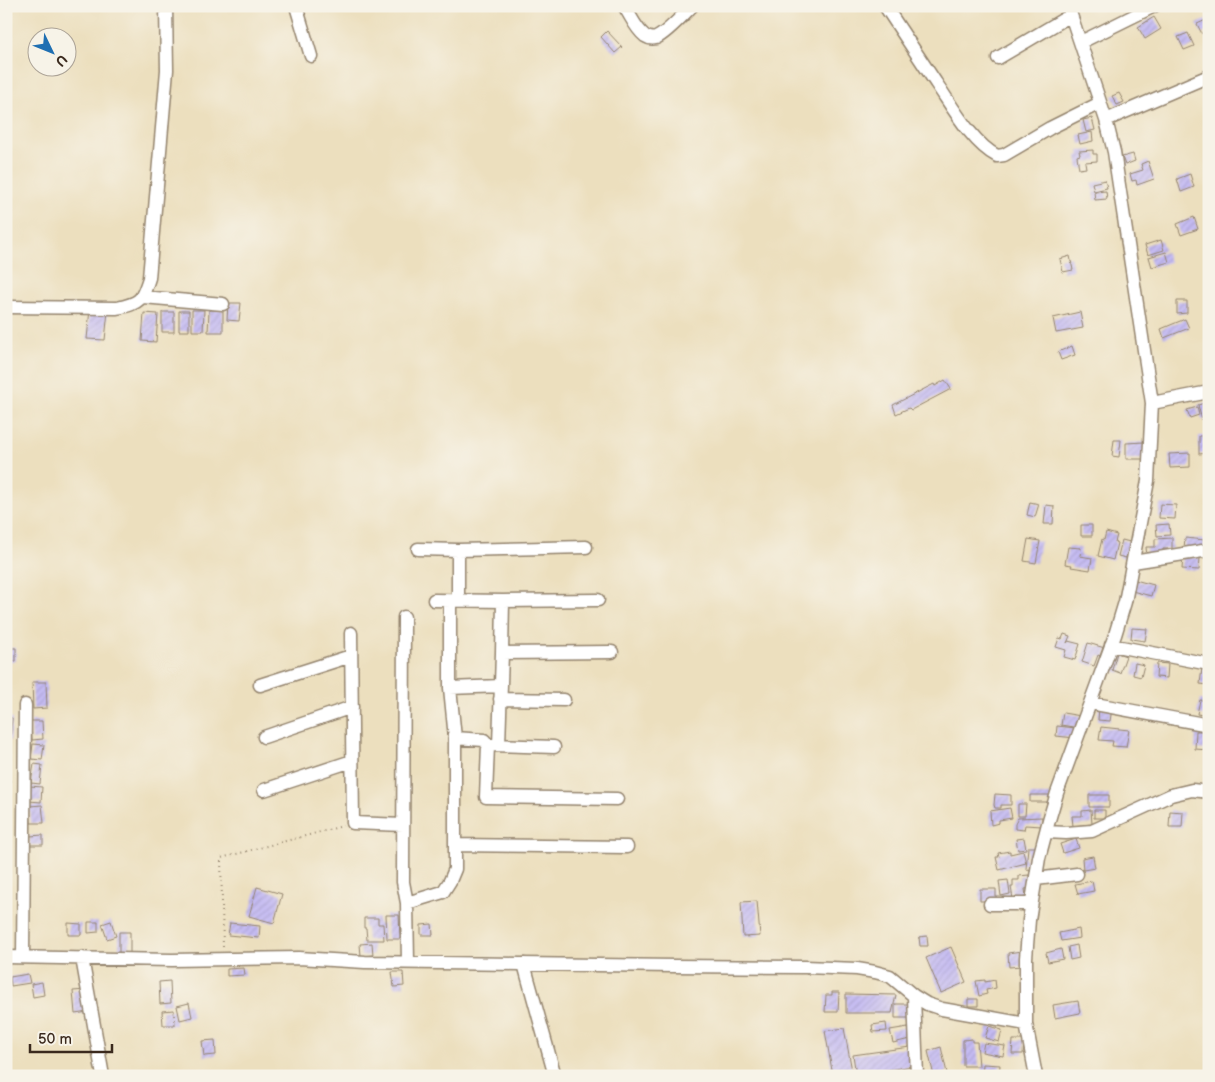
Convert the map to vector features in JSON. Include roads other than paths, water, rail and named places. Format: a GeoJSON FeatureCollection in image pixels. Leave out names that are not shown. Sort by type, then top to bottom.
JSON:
{"type":"FeatureCollection","features":[{"type":"Feature","properties":{"kind":"street"},"geometry":{"type":"LineString","coordinates":[[6,307],[118,308],[133,305],[143,297],[149,278],[164,113],[167,70],[166,6]]}},
{"type":"Feature","properties":{"kind":"street"},"geometry":{"type":"LineString","coordinates":[[296,6],[311,56]]}},
{"type":"Feature","properties":{"kind":"street"},"geometry":{"type":"LineString","coordinates":[[624,6],[639,29],[650,39],[656,38],[692,6]]}},
{"type":"Feature","properties":{"kind":"street"},"geometry":{"type":"LineString","coordinates":[[885,6],[953,109],[983,147],[997,156],[1010,152],[1050,128],[1100,103]]}},
{"type":"Feature","properties":{"kind":"street"},"geometry":{"type":"LineString","coordinates":[[1081,42],[1154,6]]}},
{"type":"Feature","properties":{"kind":"street"},"geometry":{"type":"LineString","coordinates":[[998,58],[1069,11],[1106,120],[1114,152],[1152,403],[1148,481],[1125,602],[1111,646],[1057,793],[1046,832],[1031,904],[1026,958],[1026,1024],[1036,1076]]}},
{"type":"Feature","properties":{"kind":"street"},"geometry":{"type":"LineString","coordinates":[[1106,120],[1209,76]]}},
{"type":"Feature","properties":{"kind":"street"},"geometry":{"type":"LineString","coordinates":[[143,297],[223,304]]}},
{"type":"Feature","properties":{"kind":"street"},"geometry":{"type":"LineString","coordinates":[[1152,403],[1209,392]]}},
{"type":"Feature","properties":{"kind":"street"},"geometry":{"type":"LineString","coordinates":[[418,549],[586,547]]}},
{"type":"Feature","properties":{"kind":"street"},"geometry":{"type":"LineString","coordinates":[[407,903],[443,892],[455,869],[455,738],[450,688],[458,550]]}},
{"type":"Feature","properties":{"kind":"street"},"geometry":{"type":"LineString","coordinates":[[1133,562],[1209,550]]}},
{"type":"Feature","properties":{"kind":"street"},"geometry":{"type":"LineString","coordinates":[[434,600],[598,600]]}},
{"type":"Feature","properties":{"kind":"street"},"geometry":{"type":"LineString","coordinates":[[503,601],[500,692],[486,797],[618,799]]}},
{"type":"Feature","properties":{"kind":"street"},"geometry":{"type":"LineString","coordinates":[[404,617],[403,882],[407,903],[408,962]]}},
{"type":"Feature","properties":{"kind":"street"},"geometry":{"type":"LineString","coordinates":[[351,633],[353,823],[403,825]]}},
{"type":"Feature","properties":{"kind":"street"},"geometry":{"type":"LineString","coordinates":[[1111,646],[1209,664]]}},
{"type":"Feature","properties":{"kind":"street"},"geometry":{"type":"LineString","coordinates":[[502,653],[612,652]]}},
{"type":"Feature","properties":{"kind":"street"},"geometry":{"type":"LineString","coordinates":[[260,686],[351,656]]}},
{"type":"Feature","properties":{"kind":"street"},"geometry":{"type":"LineString","coordinates":[[450,688],[564,700]]}},
{"type":"Feature","properties":{"kind":"street"},"geometry":{"type":"LineString","coordinates":[[1090,703],[1209,725]]}},
{"type":"Feature","properties":{"kind":"street"},"geometry":{"type":"LineString","coordinates":[[23,957],[26,705]]}},
{"type":"Feature","properties":{"kind":"street"},"geometry":{"type":"LineString","coordinates":[[264,737],[352,707]]}},
{"type":"Feature","properties":{"kind":"street"},"geometry":{"type":"LineString","coordinates":[[455,738],[484,740],[493,745],[554,746]]}},
{"type":"Feature","properties":{"kind":"street"},"geometry":{"type":"LineString","coordinates":[[264,790],[352,761]]}},
{"type":"Feature","properties":{"kind":"street"},"geometry":{"type":"LineString","coordinates":[[1046,832],[1071,833],[1092,830],[1171,795],[1192,790],[1209,792]]}},
{"type":"Feature","properties":{"kind":"street"},"geometry":{"type":"LineString","coordinates":[[455,845],[627,847]]}},
{"type":"Feature","properties":{"kind":"street"},"geometry":{"type":"LineString","coordinates":[[1036,879],[1077,874]]}},
{"type":"Feature","properties":{"kind":"street"},"geometry":{"type":"LineString","coordinates":[[990,904],[1031,904]]}},
{"type":"Feature","properties":{"kind":"street"},"geometry":{"type":"LineString","coordinates":[[6,957],[172,960],[299,958],[365,962],[857,969],[890,976],[914,996],[927,1004],[942,1009],[1026,1024]]}},
{"type":"Feature","properties":{"kind":"street"},"geometry":{"type":"LineString","coordinates":[[82,958],[104,1076]]}},
{"type":"Feature","properties":{"kind":"street"},"geometry":{"type":"LineString","coordinates":[[524,964],[555,1076]]}},
{"type":"Feature","properties":{"kind":"street"},"geometry":{"type":"LineString","coordinates":[[914,996],[917,1076]]}}]}
